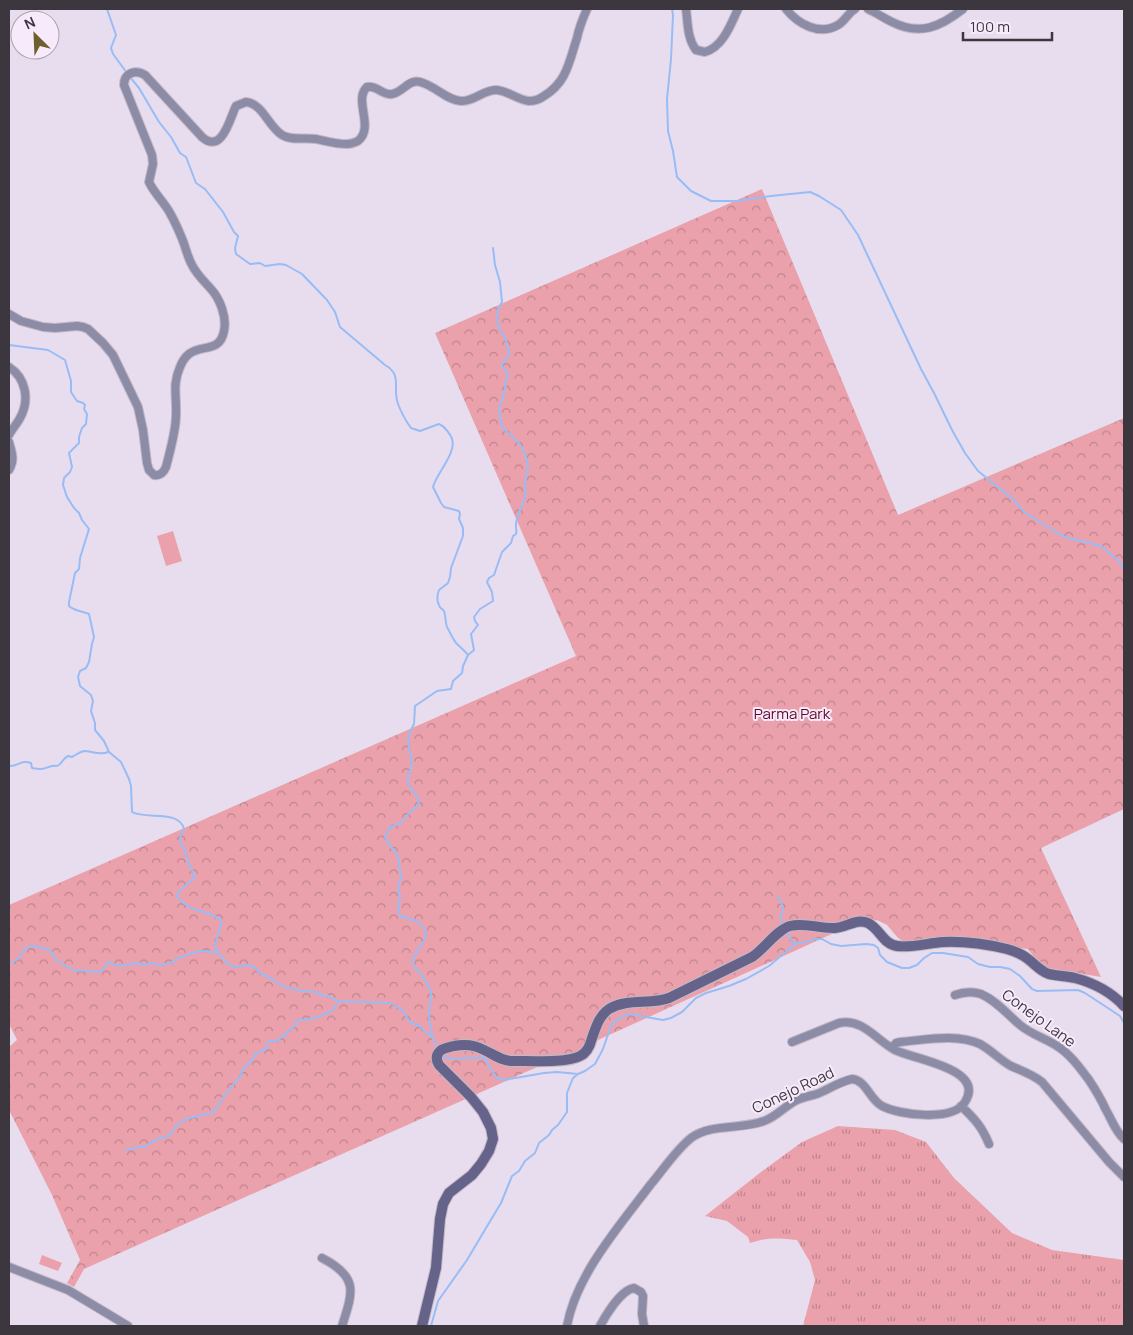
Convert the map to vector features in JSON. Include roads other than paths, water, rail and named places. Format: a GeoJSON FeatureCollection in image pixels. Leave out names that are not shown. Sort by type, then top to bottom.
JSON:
{"type":"FeatureCollection","features":[{"type":"Feature","properties":{"kind":"main road"},"geometry":{"type":"LineString","coordinates":[[422,1326],[436,1268],[443,1204],[449,1193],[472,1175],[481,1164],[489,1151],[493,1139],[492,1128],[483,1112],[437,1062],[437,1055],[444,1049],[460,1045],[475,1046],[503,1060],[509,1061],[565,1060],[575,1058],[581,1056],[586,1051],[600,1020],[607,1011],[614,1007],[668,998],[752,957],[789,926],[832,928],[859,921],[871,925],[887,942],[896,946],[960,942],[1013,951],[1025,956],[1044,972],[1076,978],[1099,987],[1114,996],[1124,1006]]}},
{"type":"Feature","properties":{"kind":"street"},"geometry":{"type":"LineString","coordinates":[[9,314],[21,321],[43,327],[80,326],[88,329],[99,338],[113,355],[138,407],[149,470],[154,475],[160,474],[167,465],[176,421],[175,389],[179,369],[190,353],[218,343],[224,333],[225,324],[219,300],[196,272],[189,260],[169,211],[149,182],[153,158],[142,126],[124,85],[123,82],[126,77],[135,72],[145,75],[208,142],[215,142],[220,139],[236,106],[246,102],[256,106],[275,129],[284,136],[352,144],[358,141],[364,132],[362,99],[365,89],[370,86],[386,94],[393,94],[414,81],[420,82],[450,98],[462,101],[472,100],[494,90],[501,90],[528,101],[542,97],[558,84],[567,70],[587,9]]}},
{"type":"Feature","properties":{"kind":"street"},"geometry":{"type":"LineString","coordinates":[[686,9],[691,42],[696,50],[703,52],[711,50],[718,44],[728,30],[738,9]]}},
{"type":"Feature","properties":{"kind":"street"},"geometry":{"type":"LineString","coordinates":[[786,9],[801,24],[810,28],[821,29],[838,25],[855,9]]}},
{"type":"Feature","properties":{"kind":"street"},"geometry":{"type":"LineString","coordinates":[[868,9],[899,25],[916,29],[927,29],[937,26],[963,9]]}},
{"type":"Feature","properties":{"kind":"street"},"geometry":{"type":"LineString","coordinates":[[9,367],[19,376],[25,394],[23,411],[9,435]]}},
{"type":"Feature","properties":{"kind":"street"},"geometry":{"type":"LineString","coordinates":[[9,442],[13,460],[9,470]]}},
{"type":"Feature","properties":{"kind":"street","name":"Conejo Lane"},"geometry":{"type":"LineString","coordinates":[[954,995],[974,992],[987,998],[1003,1009],[1020,1026],[1064,1050],[1088,1078],[1117,1131],[1124,1139]]}},
{"type":"Feature","properties":{"kind":"street"},"geometry":{"type":"LineString","coordinates":[[792,1042],[839,1023],[850,1022],[862,1026],[903,1054],[944,1066],[961,1077],[965,1082],[968,1091],[962,1106],[978,1122],[989,1144]]}},
{"type":"Feature","properties":{"kind":"street"},"geometry":{"type":"LineString","coordinates":[[892,1048],[896,1043],[900,1042],[952,1038],[980,1044],[1011,1066],[1031,1074],[1042,1082],[1109,1162],[1124,1176]]}},
{"type":"Feature","properties":{"kind":"street","name":"Conejo Road"},"geometry":{"type":"LineString","coordinates":[[567,1326],[579,1287],[608,1242],[683,1145],[697,1134],[765,1121],[794,1101],[852,1079],[861,1082],[872,1098],[882,1107],[908,1114],[930,1116],[952,1112],[962,1106]]}},
{"type":"Feature","properties":{"kind":"street"},"geometry":{"type":"LineString","coordinates":[[322,1258],[342,1271],[351,1288],[350,1303],[342,1326]]}},
{"type":"Feature","properties":{"kind":"street"},"geometry":{"type":"LineString","coordinates":[[9,1267],[68,1290],[128,1326]]}},
{"type":"Feature","properties":{"kind":"street"},"geometry":{"type":"LineString","coordinates":[[600,1326],[617,1301],[628,1290],[634,1288],[641,1292],[643,1296],[642,1314],[644,1326]]}},
{"type":"Feature","properties":{"kind":"waterway"},"geometry":{"type":"LineString","coordinates":[[107,9],[116,35],[111,48],[113,54],[127,73]]}},
{"type":"Feature","properties":{"kind":"waterway"},"geometry":{"type":"LineString","coordinates":[[672,9],[671,59],[667,99],[668,131],[677,177],[691,191],[711,201],[737,201],[810,192],[841,210],[858,235],[952,430],[978,471],[1014,500],[1024,512],[1064,537],[1101,546],[1119,561],[1124,570]]}},
{"type":"Feature","properties":{"kind":"waterway"},"geometry":{"type":"LineString","coordinates":[[130,77],[180,153],[186,157],[196,183],[205,189],[223,212],[238,236],[235,248],[236,254],[250,264],[260,263],[265,266],[286,265],[302,274],[327,300],[335,312],[340,327],[394,373],[396,398],[411,428],[420,431],[439,424],[445,428],[452,438],[452,451],[433,487],[444,507],[459,511],[463,536],[451,568],[448,583],[439,590],[438,600],[440,607],[444,611],[447,627],[457,644],[468,655],[462,673],[453,681],[451,689],[437,691],[415,706],[414,724],[408,739],[412,762],[408,775],[408,784],[418,798],[419,803],[401,823],[390,827],[385,838],[398,857],[401,877],[398,888],[400,916],[416,921],[423,926],[426,932],[424,942],[412,963],[430,989],[429,1014],[432,1037]]}},
{"type":"Feature","properties":{"kind":"waterway"},"geometry":{"type":"LineString","coordinates":[[468,655],[474,650],[471,634],[478,625],[474,617],[480,609],[493,601],[492,592],[487,582],[494,575],[502,552],[511,543],[513,536],[516,534],[516,522],[526,492],[525,482],[528,469],[524,450],[502,428],[499,409],[508,374],[502,367],[502,364],[509,353],[505,337],[499,329],[498,323],[497,311],[502,302],[493,248]]}},
{"type":"Feature","properties":{"kind":"waterway"},"geometry":{"type":"LineString","coordinates":[[9,345],[48,350],[65,360],[71,381],[71,392],[77,401],[85,405],[84,409],[87,414],[86,424],[82,428],[79,443],[69,453],[72,467],[64,478],[63,485],[67,497],[89,529],[80,558],[79,569],[75,573],[69,602],[71,608],[89,614],[94,637],[89,662],[86,668],[80,671],[78,677],[80,686],[91,695],[93,701],[91,711],[95,730],[104,741],[109,752],[121,762],[129,779],[132,812],[176,819],[184,829],[180,842],[195,877],[177,895],[185,905],[221,920],[215,945],[217,952],[229,965],[254,967],[260,973],[282,986],[316,992],[337,1001],[391,1003],[402,1010],[410,1022],[421,1027],[432,1037],[437,1046]]}},
{"type":"Feature","properties":{"kind":"waterway"},"geometry":{"type":"LineString","coordinates":[[9,766],[28,762],[31,763],[32,768],[43,769],[57,766],[68,756],[72,757],[84,751],[108,752]]}},
{"type":"Feature","properties":{"kind":"waterway"},"geometry":{"type":"LineString","coordinates":[[778,897],[782,907],[780,916],[783,924]]}},
{"type":"Feature","properties":{"kind":"waterway"},"geometry":{"type":"LineString","coordinates":[[787,932],[795,944]]}},
{"type":"Feature","properties":{"kind":"waterway"},"geometry":{"type":"LineString","coordinates":[[444,1056],[454,1059],[484,1058],[496,1077],[504,1080],[544,1073],[578,1074],[595,1064],[603,1049],[611,1026],[616,1020],[629,1014],[663,1020],[671,1018],[682,1012],[696,998],[746,979],[769,966],[795,944],[817,939],[841,946],[874,945],[887,962],[902,968],[917,965],[932,953],[968,957],[978,964],[1010,969],[1020,976],[1032,989],[1037,991],[1078,990],[1120,1016],[1124,1023]]}},
{"type":"Feature","properties":{"kind":"waterway"},"geometry":{"type":"LineString","coordinates":[[9,964],[18,959],[28,947],[36,946],[51,951],[57,961],[75,971],[95,972],[102,971],[108,962],[119,966],[139,963],[143,965],[151,963],[160,965],[171,963],[178,958],[199,951],[216,952]]}},
{"type":"Feature","properties":{"kind":"waterway"},"geometry":{"type":"LineString","coordinates":[[126,1150],[145,1147],[153,1141],[170,1135],[177,1125],[186,1119],[214,1112],[241,1076],[242,1070],[251,1062],[255,1054],[266,1049],[268,1042],[278,1041],[296,1025],[298,1020],[312,1019],[332,1011],[338,1002]]}},
{"type":"Feature","properties":{"kind":"waterway"},"geometry":{"type":"LineString","coordinates":[[431,1326],[438,1301],[467,1260],[501,1203],[512,1176],[535,1153],[539,1143],[549,1135],[567,1112],[567,1093],[573,1078],[578,1074]]}},
{"type":"Feature","properties":{"kind":"park label","name":"Parma Park"},"geometry":{"type":"Point","coordinates":[792,713]}}]}
